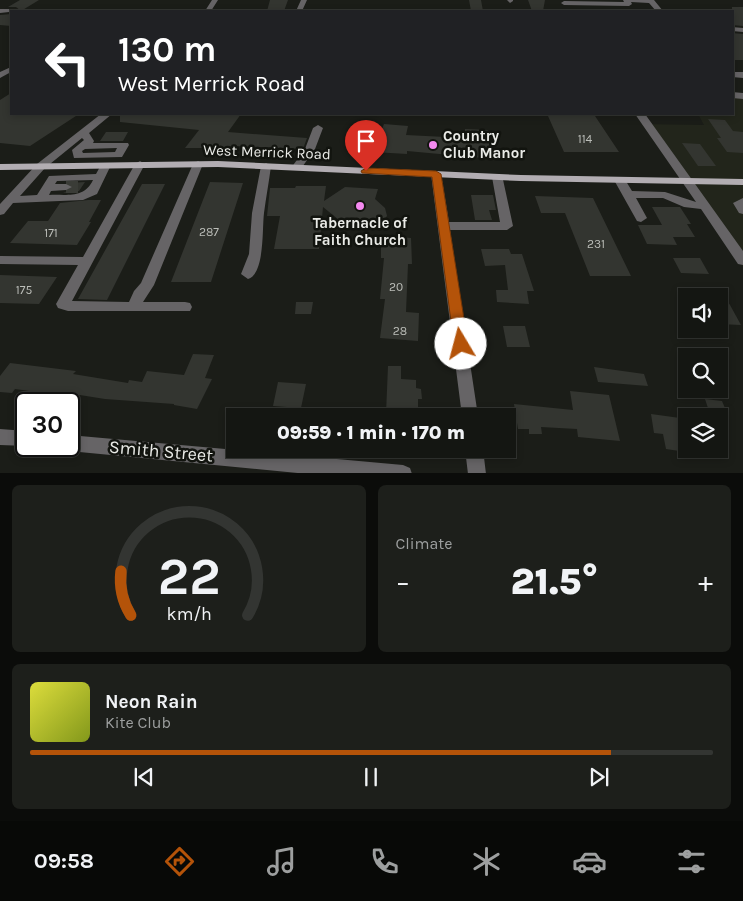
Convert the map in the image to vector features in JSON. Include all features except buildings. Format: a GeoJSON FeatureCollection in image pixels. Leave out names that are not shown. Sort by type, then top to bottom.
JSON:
{"type":"FeatureCollection","features":[{"type":"Feature","properties":{"kind":"main road","name":"West Merrick Road"},"geometry":{"type":"LineString","coordinates":[[0,167],[60,166],[85,152],[110,155],[140,164],[266,166],[436,174],[743,182]]}},
{"type":"Feature","properties":{"kind":"street"},"geometry":{"type":"LineString","coordinates":[[563,1],[629,4],[626,0],[651,1],[659,10]]}},
{"type":"Feature","properties":{"kind":"street"},"geometry":{"type":"LineString","coordinates":[[0,211],[41,166],[106,115]]}},
{"type":"Feature","properties":{"kind":"street"},"geometry":{"type":"LineString","coordinates":[[641,115],[743,261]]}},
{"type":"Feature","properties":{"kind":"street"},"geometry":{"type":"LineString","coordinates":[[296,168],[310,149],[318,128]]}},
{"type":"Feature","properties":{"kind":"street"},"geometry":{"type":"LineString","coordinates":[[83,132],[89,141],[85,152]]}},
{"type":"Feature","properties":{"kind":"street"},"geometry":{"type":"LineString","coordinates":[[10,200],[83,196],[93,192],[110,155],[63,148]]}},
{"type":"Feature","properties":{"kind":"street"},"geometry":{"type":"LineString","coordinates":[[140,164],[63,304],[68,306],[185,307]]}},
{"type":"Feature","properties":{"kind":"street"},"geometry":{"type":"LineString","coordinates":[[134,307],[139,294],[147,285],[198,164]]}},
{"type":"Feature","properties":{"kind":"street"},"geometry":{"type":"LineString","coordinates":[[41,199],[60,166]]}},
{"type":"Feature","properties":{"kind":"street"},"geometry":{"type":"LineString","coordinates":[[248,274],[255,254],[258,213],[266,166]]}},
{"type":"Feature","properties":{"kind":"street"},"geometry":{"type":"LineString","coordinates":[[436,174],[469,408]]}},
{"type":"Feature","properties":{"kind":"street"},"geometry":{"type":"LineString","coordinates":[[444,226],[506,226],[498,176]]}},
{"type":"Feature","properties":{"kind":"street"},"geometry":{"type":"LineString","coordinates":[[620,180],[641,218]]}},
{"type":"Feature","properties":{"kind":"street"},"geometry":{"type":"LineString","coordinates":[[656,181],[664,195]]}},
{"type":"Feature","properties":{"kind":"street"},"geometry":{"type":"LineString","coordinates":[[24,183],[98,182]]}},
{"type":"Feature","properties":{"kind":"street"},"geometry":{"type":"LineString","coordinates":[[82,187],[98,182]]}},
{"type":"Feature","properties":{"kind":"street"},"geometry":{"type":"LineString","coordinates":[[50,183],[66,187]]}},
{"type":"Feature","properties":{"kind":"street"},"geometry":{"type":"LineString","coordinates":[[628,194],[664,195],[688,205],[704,206]]}},
{"type":"Feature","properties":{"kind":"street"},"geometry":{"type":"LineString","coordinates":[[743,201],[739,203],[743,210]]}},
{"type":"Feature","properties":{"kind":"street"},"geometry":{"type":"LineString","coordinates":[[0,260],[86,261]]}},
{"type":"Feature","properties":{"kind":"street"},"geometry":{"type":"LineString","coordinates":[[0,437],[15,438]]}},
{"type":"Feature","properties":{"kind":"street","name":"Smith Street"},"geometry":{"type":"LineString","coordinates":[[80,444],[392,473]]}},
{"type":"Feature","properties":{"kind":"street"},"geometry":{"type":"LineString","coordinates":[[475,458],[477,473]]}},
{"type":"Feature","properties":{"kind":"shaded area"},"geometry":{"type":"Polygon","coordinates":[[[734,98],[743,98],[743,266],[642,124],[704,125],[699,115],[734,115],[734,98]]]}},
{"type":"Feature","properties":{"kind":"tunnel"},"geometry":{"type":"LineString","coordinates":[[66,187],[82,187]]}},
{"type":"Feature","properties":{"kind":"place","name":"Country Club Manor"},"geometry":{"type":"Point","coordinates":[433,145]}},
{"type":"Feature","properties":{"kind":"place","name":"Tabernacle of Faith Church"},"geometry":{"type":"Point","coordinates":[360,206]}},
{"type":"Feature","properties":{"kind":"route"},"geometry":{"type":"LineString","coordinates":[[366,171],[436,174],[461,344]]}}]}
